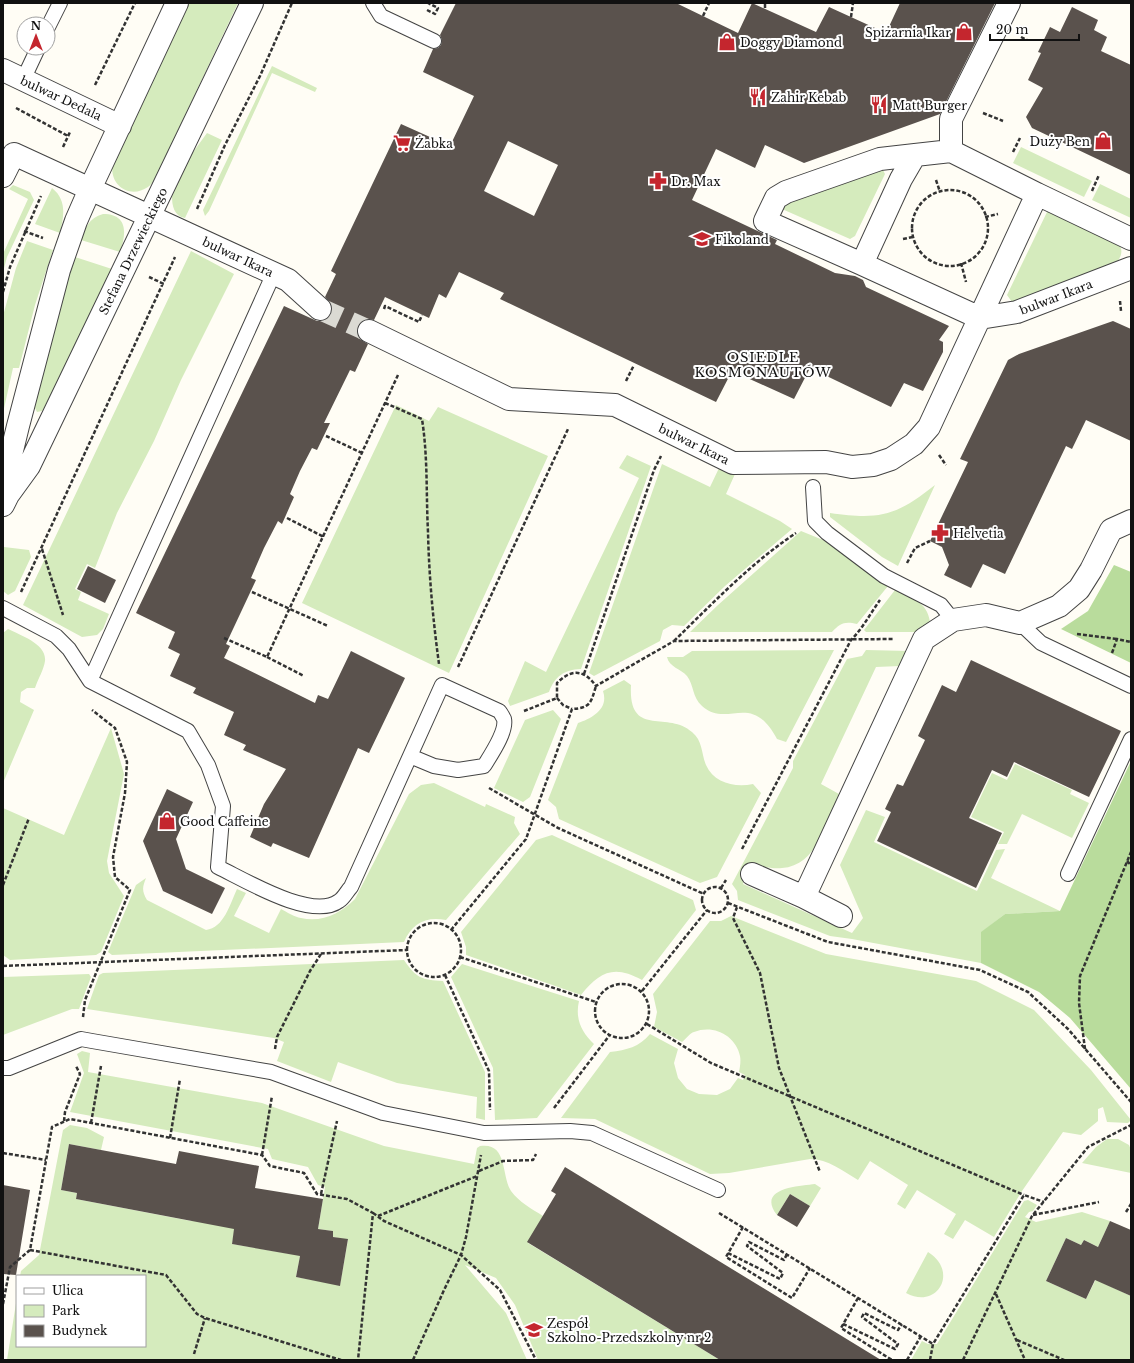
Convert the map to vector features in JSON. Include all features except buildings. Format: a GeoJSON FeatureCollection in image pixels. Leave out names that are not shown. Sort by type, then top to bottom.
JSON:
{"type":"FeatureCollection","features":[{"type":"Feature","properties":{"kind":"street","name":"Stefana Drzewieckiego"},"geometry":{"type":"LineString","coordinates":[[5,500],[13,448],[59,270],[76,221],[90,189],[177,3]]}},
{"type":"Feature","properties":{"kind":"street","name":"Stefana Drzewieckiego"},"geometry":{"type":"LineString","coordinates":[[5,500],[29,466],[252,3]]}},
{"type":"Feature","properties":{"kind":"street"},"geometry":{"type":"LineString","coordinates":[[952,151],[951,119],[1009,3]]}},
{"type":"Feature","properties":{"kind":"street","name":"bulwar Dedala"},"geometry":{"type":"LineString","coordinates":[[3,70],[120,126]]}},
{"type":"Feature","properties":{"kind":"street"},"geometry":{"type":"LineString","coordinates":[[980,318],[765,221],[776,198],[786,192],[880,160],[915,154],[952,151],[1131,239]]}},
{"type":"Feature","properties":{"kind":"street","name":"bulwar Ikara"},"geometry":{"type":"LineString","coordinates":[[3,176],[14,154],[288,280],[320,309]]}},
{"type":"Feature","properties":{"kind":"street"},"geometry":{"type":"LineString","coordinates":[[862,264],[901,179],[915,154]]}},
{"type":"Feature","properties":{"kind":"street","name":"bulwar Ikara"},"geometry":{"type":"LineString","coordinates":[[368,331],[509,398],[615,406],[734,463],[826,462],[852,467],[873,465],[891,459],[914,444],[929,427],[1037,194]]}},
{"type":"Feature","properties":{"kind":"street","name":"bulwar Ikara"},"geometry":{"type":"LineString","coordinates":[[980,318],[1016,312],[1131,268]]}},
{"type":"Feature","properties":{"kind":"street"},"geometry":{"type":"LineString","coordinates":[[804,896],[924,639],[953,620],[986,615],[1020,623],[1059,606],[1079,589],[1091,570],[1111,530],[1131,521]]}},
{"type":"Feature","properties":{"kind":"street"},"geometry":{"type":"LineString","coordinates":[[752,874],[804,896],[841,916]]}},
{"type":"Feature","properties":{"kind":"lane"},"geometry":{"type":"LineString","coordinates":[[54,16],[60,3]]}},
{"type":"Feature","properties":{"kind":"lane"},"geometry":{"type":"LineString","coordinates":[[373,3],[381,16],[434,41]]}},
{"type":"Feature","properties":{"kind":"lane"},"geometry":{"type":"LineString","coordinates":[[23,80],[34,56]]}},
{"type":"Feature","properties":{"kind":"lane"},"geometry":{"type":"LineString","coordinates":[[90,681],[274,273]]}},
{"type":"Feature","properties":{"kind":"lane"},"geometry":{"type":"LineString","coordinates":[[813,488],[815,521],[827,533],[884,576],[941,605],[953,620]]}},
{"type":"Feature","properties":{"kind":"lane"},"geometry":{"type":"LineString","coordinates":[[3,608],[56,636],[69,648],[90,681],[188,731],[208,765],[223,806],[218,867],[263,889],[304,906],[319,907],[339,902],[351,887],[410,756],[442,685],[499,711],[504,720],[502,731],[494,750],[484,766],[458,770],[434,766],[410,756]]}},
{"type":"Feature","properties":{"kind":"lane"},"geometry":{"type":"LineString","coordinates":[[1020,623],[1041,643],[1131,686]]}},
{"type":"Feature","properties":{"kind":"lane"},"geometry":{"type":"LineString","coordinates":[[1068,874],[1131,739]]}},
{"type":"Feature","properties":{"kind":"lane"},"geometry":{"type":"LineString","coordinates":[[3,1068],[9,1068],[75,1041],[106,1043],[273,1073],[383,1113],[484,1133],[592,1133],[718,1190]]}},
{"type":"Feature","properties":{"kind":"path"},"geometry":{"type":"LineString","coordinates":[[20,596],[292,3]]}},
{"type":"Feature","properties":{"kind":"path"},"geometry":{"type":"LineString","coordinates":[[421,8],[435,14],[438,8],[428,3]]}},
{"type":"Feature","properties":{"kind":"path"},"geometry":{"type":"LineString","coordinates":[[703,16],[709,3]]}},
{"type":"Feature","properties":{"kind":"path"},"geometry":{"type":"LineString","coordinates":[[765,3],[765,8]]}},
{"type":"Feature","properties":{"kind":"path"},"geometry":{"type":"LineString","coordinates":[[851,17],[853,3]]}},
{"type":"Feature","properties":{"kind":"path"},"geometry":{"type":"LineString","coordinates":[[10,105],[68,136]]}},
{"type":"Feature","properties":{"kind":"path"},"geometry":{"type":"LineString","coordinates":[[976,110],[1003,121]]}},
{"type":"Feature","properties":{"kind":"path"},"geometry":{"type":"LineString","coordinates":[[1017,144],[1020,138]]}},
{"type":"Feature","properties":{"kind":"path"},"geometry":{"type":"LineString","coordinates":[[1096,182],[1099,175]]}},
{"type":"Feature","properties":{"kind":"path"},"geometry":{"type":"LineString","coordinates":[[936,181],[940,192]]}},
{"type":"Feature","properties":{"kind":"path"},"geometry":{"type":"LineString","coordinates":[[950,189],[970,195],[983,209],[988,229],[982,248],[968,261],[948,266],[929,260],[916,246],[911,227],[917,208],[931,194],[940,192],[950,189]]}},
{"type":"Feature","properties":{"kind":"path"},"geometry":{"type":"LineString","coordinates":[[985,217],[995,214]]}},
{"type":"Feature","properties":{"kind":"path"},"geometry":{"type":"LineString","coordinates":[[903,240],[913,236]]}},
{"type":"Feature","properties":{"kind":"path"},"geometry":{"type":"LineString","coordinates":[[961,263],[965,280]]}},
{"type":"Feature","properties":{"kind":"path"},"geometry":{"type":"LineString","coordinates":[[1121,302],[1121,311]]}},
{"type":"Feature","properties":{"kind":"path"},"geometry":{"type":"LineString","coordinates":[[390,309],[419,322],[422,315]]}},
{"type":"Feature","properties":{"kind":"path"},"geometry":{"type":"LineString","coordinates":[[267,658],[409,351]]}},
{"type":"Feature","properties":{"kind":"path"},"geometry":{"type":"LineString","coordinates":[[385,402],[422,419],[427,451],[428,534],[434,625],[440,671]]}},
{"type":"Feature","properties":{"kind":"path"},"geometry":{"type":"LineString","coordinates":[[449,688],[579,404]]}},
{"type":"Feature","properties":{"kind":"path"},"geometry":{"type":"LineString","coordinates":[[584,674],[654,470],[672,433]]}},
{"type":"Feature","properties":{"kind":"path"},"geometry":{"type":"LineString","coordinates":[[326,436],[362,453]]}},
{"type":"Feature","properties":{"kind":"path"},"geometry":{"type":"LineString","coordinates":[[940,455],[946,465]]}},
{"type":"Feature","properties":{"kind":"path"},"geometry":{"type":"LineString","coordinates":[[287,518],[324,537]]}},
{"type":"Feature","properties":{"kind":"path"},"geometry":{"type":"LineString","coordinates":[[596,686],[592,679],[584,674],[573,673],[565,675],[557,683],[557,698],[563,705],[572,709],[584,708],[591,703],[596,686],[674,641],[728,588],[780,544],[802,529]]}},
{"type":"Feature","properties":{"kind":"path"},"geometry":{"type":"LineString","coordinates":[[907,562],[915,548],[930,541]]}},
{"type":"Feature","properties":{"kind":"path"},"geometry":{"type":"LineString","coordinates":[[42,549],[64,617],[69,648]]}},
{"type":"Feature","properties":{"kind":"path"},"geometry":{"type":"LineString","coordinates":[[252,592],[328,626]]}},
{"type":"Feature","properties":{"kind":"path"},"geometry":{"type":"LineString","coordinates":[[739,854],[851,640],[863,627],[868,616],[881,599]]}},
{"type":"Feature","properties":{"kind":"path"},"geometry":{"type":"LineString","coordinates":[[224,638],[304,676]]}},
{"type":"Feature","properties":{"kind":"path"},"geometry":{"type":"LineString","coordinates":[[674,641],[924,639]]}},
{"type":"Feature","properties":{"kind":"path"},"geometry":{"type":"LineString","coordinates":[[504,720],[557,698]]}},
{"type":"Feature","properties":{"kind":"path"},"geometry":{"type":"LineString","coordinates":[[64,1122],[65,1112],[80,1074],[75,1041],[81,1029],[85,1000],[130,890],[115,877],[113,857],[126,793],[127,762],[115,728],[88,706]]}},
{"type":"Feature","properties":{"kind":"path"},"geometry":{"type":"LineString","coordinates":[[451,930],[526,839],[535,816],[540,795],[572,709]]}},
{"type":"Feature","properties":{"kind":"path"},"geometry":{"type":"LineString","coordinates":[[458,770],[558,828],[704,894]]}},
{"type":"Feature","properties":{"kind":"path"},"geometry":{"type":"LineString","coordinates":[[3,885],[30,818]]}},
{"type":"Feature","properties":{"kind":"path"},"geometry":{"type":"LineString","coordinates":[[1085,1049],[1079,1003],[1080,976],[1131,852]]}},
{"type":"Feature","properties":{"kind":"path"},"geometry":{"type":"LineString","coordinates":[[1127,861],[1131,865]]}},
{"type":"Feature","properties":{"kind":"path"},"geometry":{"type":"LineString","coordinates":[[721,888],[728,874]]}},
{"type":"Feature","properties":{"kind":"path"},"geometry":{"type":"LineString","coordinates":[[716,886],[725,890],[729,900],[725,909],[715,913],[707,910],[702,900],[704,894],[706,890],[716,886]]}},
{"type":"Feature","properties":{"kind":"path"},"geometry":{"type":"LineString","coordinates":[[728,903],[828,942],[980,970],[1028,992],[1068,1029],[1131,1102]]}},
{"type":"Feature","properties":{"kind":"path"},"geometry":{"type":"LineString","coordinates":[[737,906],[734,918],[760,973],[780,1068],[820,1172]]}},
{"type":"Feature","properties":{"kind":"path"},"geometry":{"type":"LineString","coordinates":[[642,991],[707,910]]}},
{"type":"Feature","properties":{"kind":"path"},"geometry":{"type":"LineString","coordinates":[[434,923],[446,926],[455,933],[460,944],[460,957],[454,967],[445,974],[433,977],[421,974],[412,966],[407,955],[407,950],[408,943],[413,932],[423,925],[434,923]]}},
{"type":"Feature","properties":{"kind":"path"},"geometry":{"type":"LineString","coordinates":[[3,966],[407,950]]}},
{"type":"Feature","properties":{"kind":"path"},"geometry":{"type":"LineString","coordinates":[[262,1155],[278,1037],[310,971],[322,953]]}},
{"type":"Feature","properties":{"kind":"path"},"geometry":{"type":"LineString","coordinates":[[460,957],[596,1002]]}},
{"type":"Feature","properties":{"kind":"path"},"geometry":{"type":"LineString","coordinates":[[413,1360],[461,1255],[466,1238],[479,1171],[484,1133],[490,1120],[489,1072],[445,974]]}},
{"type":"Feature","properties":{"kind":"path"},"geometry":{"type":"LineString","coordinates":[[625,983],[642,991],[650,1007],[646,1024],[630,1038],[609,1036],[596,1021],[596,1002],[607,987],[625,983]]}},
{"type":"Feature","properties":{"kind":"path"},"geometry":{"type":"LineString","coordinates":[[646,1024],[707,1061],[1024,1195],[1044,1202]]}},
{"type":"Feature","properties":{"kind":"path"},"geometry":{"type":"LineString","coordinates":[[535,1132],[609,1036]]}},
{"type":"Feature","properties":{"kind":"path"},"geometry":{"type":"LineString","coordinates":[[91,1123],[106,1043]]}},
{"type":"Feature","properties":{"kind":"path"},"geometry":{"type":"LineString","coordinates":[[170,1138],[184,1057]]}},
{"type":"Feature","properties":{"kind":"path"},"geometry":{"type":"LineString","coordinates":[[321,1194],[342,1098]]}},
{"type":"Feature","properties":{"kind":"path"},"geometry":{"type":"LineString","coordinates":[[3,1304],[10,1267],[30,1250],[52,1127],[70,1119],[262,1155],[270,1166],[304,1173],[317,1194],[347,1199],[373,1213],[384,1221],[461,1255],[500,1290],[536,1360]]}},
{"type":"Feature","properties":{"kind":"path"},"geometry":{"type":"LineString","coordinates":[[963,1360],[996,1294],[1032,1216],[1088,1146],[1131,1125]]}},
{"type":"Feature","properties":{"kind":"path"},"geometry":{"type":"LineString","coordinates":[[479,1171],[503,1161],[533,1160],[538,1152]]}},
{"type":"Feature","properties":{"kind":"path"},"geometry":{"type":"LineString","coordinates":[[3,1153],[46,1160]]}},
{"type":"Feature","properties":{"kind":"path"},"geometry":{"type":"LineString","coordinates":[[378,1216],[477,1176]]}},
{"type":"Feature","properties":{"kind":"path"},"geometry":{"type":"LineString","coordinates":[[930,1360],[933,1344],[1024,1195]]}},
{"type":"Feature","properties":{"kind":"path"},"geometry":{"type":"LineString","coordinates":[[1032,1216],[1099,1202]]}},
{"type":"Feature","properties":{"kind":"path"},"geometry":{"type":"LineString","coordinates":[[1126,1212],[1131,1204]]}},
{"type":"Feature","properties":{"kind":"path"},"geometry":{"type":"LineString","coordinates":[[716,1211],[933,1344]]}},
{"type":"Feature","properties":{"kind":"path"},"geometry":{"type":"LineString","coordinates":[[358,1360],[373,1213]]}},
{"type":"Feature","properties":{"kind":"path"},"geometry":{"type":"LineString","coordinates":[[743,1227],[726,1257],[792,1298],[810,1268]]}},
{"type":"Feature","properties":{"kind":"path"},"geometry":{"type":"LineString","coordinates":[[728,1253],[780,1279],[783,1273],[747,1246],[749,1242],[784,1260],[787,1254]]}},
{"type":"Feature","properties":{"kind":"path"},"geometry":{"type":"LineString","coordinates":[[30,1250],[166,1275],[197,1314],[205,1318],[341,1360]]}},
{"type":"Feature","properties":{"kind":"path"},"geometry":{"type":"LineString","coordinates":[[996,1294],[1025,1360]]}},
{"type":"Feature","properties":{"kind":"path"},"geometry":{"type":"LineString","coordinates":[[858,1298],[841,1328],[892,1360]]}},
{"type":"Feature","properties":{"kind":"path"},"geometry":{"type":"LineString","coordinates":[[843,1324],[895,1349],[898,1344],[862,1317],[864,1312],[898,1330],[902,1324]]}},
{"type":"Feature","properties":{"kind":"path"},"geometry":{"type":"LineString","coordinates":[[194,1354],[205,1318]]}},
{"type":"Feature","properties":{"kind":"path"},"geometry":{"type":"LineString","coordinates":[[907,1360],[921,1336]]}},
{"type":"Feature","properties":{"kind":"path"},"geometry":{"type":"LineString","coordinates":[[1016,1339],[1064,1360]]}},
{"type":"Feature","properties":{"kind":"green space"},"geometry":{"type":"Polygon","coordinates":[[[189,3],[238,3],[154,180],[148,187],[141,191],[127,191],[117,183],[114,177],[112,171],[113,163],[189,3]]]}},
{"type":"Feature","properties":{"kind":"green space"},"geometry":{"type":"Polygon","coordinates":[[[272,66],[317,88],[315,92],[272,73],[209,211],[205,216],[203,210],[272,66]]]}},
{"type":"Feature","properties":{"kind":"green space"},"geometry":{"type":"Polygon","coordinates":[[[207,133],[222,140],[185,218],[181,217],[174,210],[172,196],[191,155],[207,133]]]}},
{"type":"Feature","properties":{"kind":"green space"},"geometry":{"type":"Polygon","coordinates":[[[1021,147],[1092,181],[1084,197],[1013,163],[1021,147]]]}},
{"type":"Feature","properties":{"kind":"green space"},"geometry":{"type":"Polygon","coordinates":[[[882,168],[885,174],[855,236],[850,239],[782,209],[784,202],[882,168]]]}},
{"type":"Feature","properties":{"kind":"green space"},"geometry":{"type":"Polygon","coordinates":[[[1100,184],[1131,199],[1131,218],[1092,200],[1100,184]]]}},
{"type":"Feature","properties":{"kind":"green space"},"geometry":{"type":"Polygon","coordinates":[[[13,185],[30,192],[34,200],[7,257],[3,272],[3,254],[28,199],[9,189],[13,185]]]}},
{"type":"Feature","properties":{"kind":"green space"},"geometry":{"type":"Polygon","coordinates":[[[52,188],[57,193],[62,203],[63,220],[60,233],[35,224],[52,188]]]}},
{"type":"Feature","properties":{"kind":"green space"},"geometry":{"type":"Polygon","coordinates":[[[1048,210],[1118,242],[1121,250],[1120,256],[1118,261],[1012,302],[1007,295],[1048,210]]]}},
{"type":"Feature","properties":{"kind":"green space"},"geometry":{"type":"Polygon","coordinates":[[[103,214],[111,215],[117,218],[124,227],[124,239],[120,252],[81,240],[88,224],[94,218],[103,214]]]}},
{"type":"Feature","properties":{"kind":"green space"},"geometry":{"type":"Polygon","coordinates":[[[27,241],[53,250],[35,305],[19,368],[13,368],[3,413],[3,316],[16,268],[27,241]]]}},
{"type":"Feature","properties":{"kind":"green space"},"geometry":{"type":"Polygon","coordinates":[[[191,251],[234,274],[181,380],[154,441],[117,513],[95,568],[87,564],[75,589],[81,592],[78,600],[109,614],[103,629],[97,635],[82,637],[23,605],[191,251]]]}},
{"type":"Feature","properties":{"kind":"green space"},"geometry":{"type":"Polygon","coordinates":[[[75,257],[112,269],[44,408],[42,411],[37,412],[34,406],[67,279],[75,257]]]}},
{"type":"Feature","properties":{"kind":"green space"},"geometry":{"type":"Polygon","coordinates":[[[396,405],[429,421],[438,407],[548,456],[449,673],[302,603],[396,405]]]}},
{"type":"Feature","properties":{"kind":"green space"},"geometry":{"type":"Polygon","coordinates":[[[627,455],[651,466],[581,669],[565,672],[557,678],[551,686],[549,692],[510,706],[508,701],[525,661],[546,672],[639,478],[619,468],[627,455]]]}},
{"type":"Feature","properties":{"kind":"green space"},"geometry":{"type":"Polygon","coordinates":[[[662,464],[710,487],[720,466],[735,474],[726,494],[780,521],[792,529],[725,586],[684,626],[672,625],[663,630],[660,641],[594,676],[589,673],[662,464]]]}},
{"type":"Feature","properties":{"kind":"green space"},"geometry":{"type":"Polygon","coordinates":[[[935,485],[898,566],[882,557],[830,517],[830,513],[862,516],[887,513],[909,503],[935,485]]]}},
{"type":"Feature","properties":{"kind":"green space"},"geometry":{"type":"Polygon","coordinates":[[[801,531],[828,542],[888,586],[857,624],[843,624],[832,632],[690,632],[718,605],[801,531]]]}},
{"type":"Feature","properties":{"kind":"green space"},"geometry":{"type":"Polygon","coordinates":[[[4,547],[29,550],[31,557],[15,591],[8,595],[3,591],[4,547]]]}},
{"type":"Feature","properties":{"kind":"green space"},"geometry":{"type":"Polygon","coordinates":[[[1114,565],[1131,572],[1131,663],[1061,629],[1088,611],[1114,565]]]}},
{"type":"Feature","properties":{"kind":"green space"},"geometry":{"type":"Polygon","coordinates":[[[895,590],[922,605],[926,609],[930,622],[919,632],[866,632],[864,630],[895,590]]]}},
{"type":"Feature","properties":{"kind":"green space"},"geometry":{"type":"Polygon","coordinates":[[[8,629],[26,637],[37,645],[42,650],[45,661],[35,688],[27,688],[21,692],[20,702],[34,710],[3,783],[3,633],[8,629]]]}},
{"type":"Feature","properties":{"kind":"green space"},"geometry":{"type":"Polygon","coordinates":[[[834,650],[786,742],[777,739],[767,724],[758,716],[749,713],[721,714],[712,712],[702,706],[696,699],[687,676],[673,666],[667,657],[683,657],[692,651],[834,650]]]}},
{"type":"Feature","properties":{"kind":"green space"},"geometry":{"type":"Polygon","coordinates":[[[866,650],[909,651],[900,666],[876,667],[821,784],[839,794],[825,829],[812,851],[804,859],[794,865],[782,868],[751,865],[743,884],[852,933],[863,918],[840,865],[866,810],[885,817],[874,842],[977,891],[996,850],[1005,849],[991,878],[1060,911],[1005,914],[982,932],[981,963],[830,936],[738,900],[737,891],[732,884],[793,768],[793,761],[847,659],[862,656],[866,650]]]}},
{"type":"Feature","properties":{"kind":"green space"},"geometry":{"type":"Polygon","coordinates":[[[624,680],[631,685],[632,702],[636,712],[643,718],[672,723],[682,726],[692,732],[700,743],[706,765],[714,776],[726,783],[739,785],[753,784],[761,793],[717,877],[700,883],[559,819],[556,807],[548,800],[578,723],[598,712],[604,703],[603,691],[624,680]]]}},
{"type":"Feature","properties":{"kind":"green space"},"geometry":{"type":"Polygon","coordinates":[[[553,710],[561,719],[530,797],[523,802],[494,788],[525,720],[553,710]]]}},
{"type":"Feature","properties":{"kind":"green space"},"geometry":{"type":"Polygon","coordinates":[[[111,728],[124,774],[107,861],[109,873],[124,896],[101,952],[96,955],[10,960],[3,955],[3,808],[64,835],[111,728]]]}},
{"type":"Feature","properties":{"kind":"green space"},"geometry":{"type":"Polygon","coordinates":[[[1131,761],[1131,1089],[1070,1018],[1039,992],[981,963],[981,932],[1005,914],[1060,911],[1131,761]]]}},
{"type":"Feature","properties":{"kind":"green space"},"geometry":{"type":"Polygon","coordinates":[[[1015,764],[1072,790],[1070,794],[1089,803],[1072,838],[1022,814],[1007,844],[998,844],[1004,832],[971,817],[992,773],[1007,780],[1015,764]]]}},
{"type":"Feature","properties":{"kind":"green space"},"geometry":{"type":"Polygon","coordinates":[[[434,783],[485,807],[486,804],[515,817],[514,823],[520,834],[446,920],[432,919],[420,922],[407,935],[404,942],[112,955],[108,952],[136,885],[146,878],[143,888],[147,900],[206,930],[217,925],[222,920],[237,889],[246,893],[234,916],[269,933],[281,909],[301,918],[316,919],[331,916],[344,909],[355,899],[409,794],[421,785],[434,783]]]}},
{"type":"Feature","properties":{"kind":"green space"},"geometry":{"type":"Polygon","coordinates":[[[552,835],[693,900],[696,910],[642,980],[623,972],[608,973],[594,981],[581,995],[466,955],[466,947],[461,932],[536,840],[552,835]]]}},
{"type":"Feature","properties":{"kind":"green space"},"geometry":{"type":"Polygon","coordinates":[[[731,916],[826,954],[976,981],[1034,1010],[1091,1070],[1131,1120],[1128,1123],[1107,1122],[1103,1107],[1098,1109],[1098,1121],[1081,1135],[1063,1132],[1022,1191],[994,1237],[965,1220],[953,1239],[944,1234],[956,1214],[917,1190],[905,1209],[897,1204],[908,1185],[870,1161],[858,1180],[829,1163],[810,1159],[729,1173],[710,1174],[595,1119],[561,1118],[610,1052],[637,1045],[650,1034],[678,1049],[674,1063],[678,1078],[687,1089],[699,1094],[717,1095],[730,1089],[738,1078],[743,1080],[745,1075],[739,1072],[740,1056],[738,1049],[729,1038],[723,1034],[716,1031],[702,1030],[692,1033],[682,1042],[654,1027],[657,1012],[653,994],[710,921],[721,921],[731,916]]]}},
{"type":"Feature","properties":{"kind":"green space"},"geometry":{"type":"Polygon","coordinates":[[[404,960],[412,971],[420,977],[430,980],[443,981],[485,1072],[485,1120],[476,1118],[477,1097],[397,1083],[338,1062],[331,1082],[277,1061],[284,1042],[274,1038],[87,1009],[99,975],[103,973],[404,960]]]}},
{"type":"Feature","properties":{"kind":"green space"},"geometry":{"type":"Polygon","coordinates":[[[462,964],[579,1001],[578,1013],[582,1030],[594,1044],[537,1118],[495,1120],[493,1068],[451,977],[462,964]]]}},
{"type":"Feature","properties":{"kind":"green space"},"geometry":{"type":"Polygon","coordinates":[[[89,974],[91,977],[79,1009],[72,1009],[3,1035],[3,977],[89,974]]]}},
{"type":"Feature","properties":{"kind":"green space"},"geometry":{"type":"Polygon","coordinates":[[[82,1051],[90,1053],[88,1072],[262,1103],[384,1146],[474,1164],[477,1148],[480,1146],[489,1146],[495,1149],[499,1154],[508,1184],[514,1195],[543,1216],[528,1243],[720,1360],[538,1360],[515,1305],[496,1278],[465,1265],[506,1313],[527,1360],[7,1360],[16,1303],[16,1347],[146,1347],[146,1275],[20,1275],[21,1271],[39,1255],[63,1130],[70,1125],[87,1128],[104,1137],[101,1150],[69,1144],[61,1190],[77,1193],[76,1199],[191,1221],[237,1217],[232,1244],[291,1254],[301,1251],[296,1277],[340,1285],[348,1240],[333,1237],[333,1231],[318,1229],[325,1187],[318,1185],[308,1167],[272,1159],[268,1149],[70,1112],[84,1073],[77,1054],[82,1051]]]}},
{"type":"Feature","properties":{"kind":"green space"},"geometry":{"type":"Polygon","coordinates":[[[1107,1139],[1118,1139],[1129,1145],[1131,1150],[1131,1173],[1082,1163],[1096,1147],[1107,1139]]]}},
{"type":"Feature","properties":{"kind":"green space"},"geometry":{"type":"Polygon","coordinates":[[[815,1184],[821,1188],[810,1206],[790,1194],[777,1215],[772,1206],[772,1199],[776,1194],[782,1190],[815,1184]]]}},
{"type":"Feature","properties":{"kind":"green space"},"geometry":{"type":"Polygon","coordinates":[[[1028,1200],[1037,1205],[1033,1211],[1029,1212],[1025,1217],[1036,1222],[1082,1212],[1110,1221],[1098,1247],[1084,1240],[1081,1245],[1066,1238],[1046,1281],[1086,1299],[1098,1275],[1103,1283],[1131,1296],[1131,1360],[911,1360],[922,1341],[928,1344],[937,1344],[1024,1201],[1028,1200]]]}},
{"type":"Feature","properties":{"kind":"green space"},"geometry":{"type":"Polygon","coordinates":[[[928,1252],[937,1260],[942,1269],[943,1278],[941,1286],[935,1293],[927,1296],[917,1297],[906,1293],[928,1252]]]}},
{"type":"Feature","properties":{"kind":"tunnel"},"geometry":{"type":"LineString","coordinates":[[320,309],[369,331]]}},
{"type":"Feature","properties":{"kind":"place","name":"Spiżarnia Ikar"},"geometry":{"type":"Point","coordinates":[964,32]}},
{"type":"Feature","properties":{"kind":"place","name":"Doggy Diamond"},"geometry":{"type":"Point","coordinates":[727,42]}},
{"type":"Feature","properties":{"kind":"place","name":"Zahir Kebab"},"geometry":{"type":"Point","coordinates":[758,97]}},
{"type":"Feature","properties":{"kind":"place","name":"Matt Burger"},"geometry":{"type":"Point","coordinates":[879,105]}},
{"type":"Feature","properties":{"kind":"place","name":"Duży Ben"},"geometry":{"type":"Point","coordinates":[1103,141]}},
{"type":"Feature","properties":{"kind":"place","name":"Żabka"},"geometry":{"type":"Point","coordinates":[402,143]}},
{"type":"Feature","properties":{"kind":"place","name":"Dr. Max"},"geometry":{"type":"Point","coordinates":[658,181]}},
{"type":"Feature","properties":{"kind":"place","name":"Fikoland"},"geometry":{"type":"Point","coordinates":[702,239]}},
{"type":"Feature","properties":{"kind":"place","name":"Helvetia"},"geometry":{"type":"Point","coordinates":[940,533]}},
{"type":"Feature","properties":{"kind":"place","name":"Good Caffeine"},"geometry":{"type":"Point","coordinates":[167,821]}},
{"type":"Feature","properties":{"kind":"place","name":"Zespół Szkolno-Przedszkolny nr 2"},"geometry":{"type":"Point","coordinates":[534,1330]}},
{"type":"Feature","properties":{"kind":"district","name":"OSIEDLE KOSMONAUTÓW"},"geometry":{"type":"Point","coordinates":[763,364]}}]}
